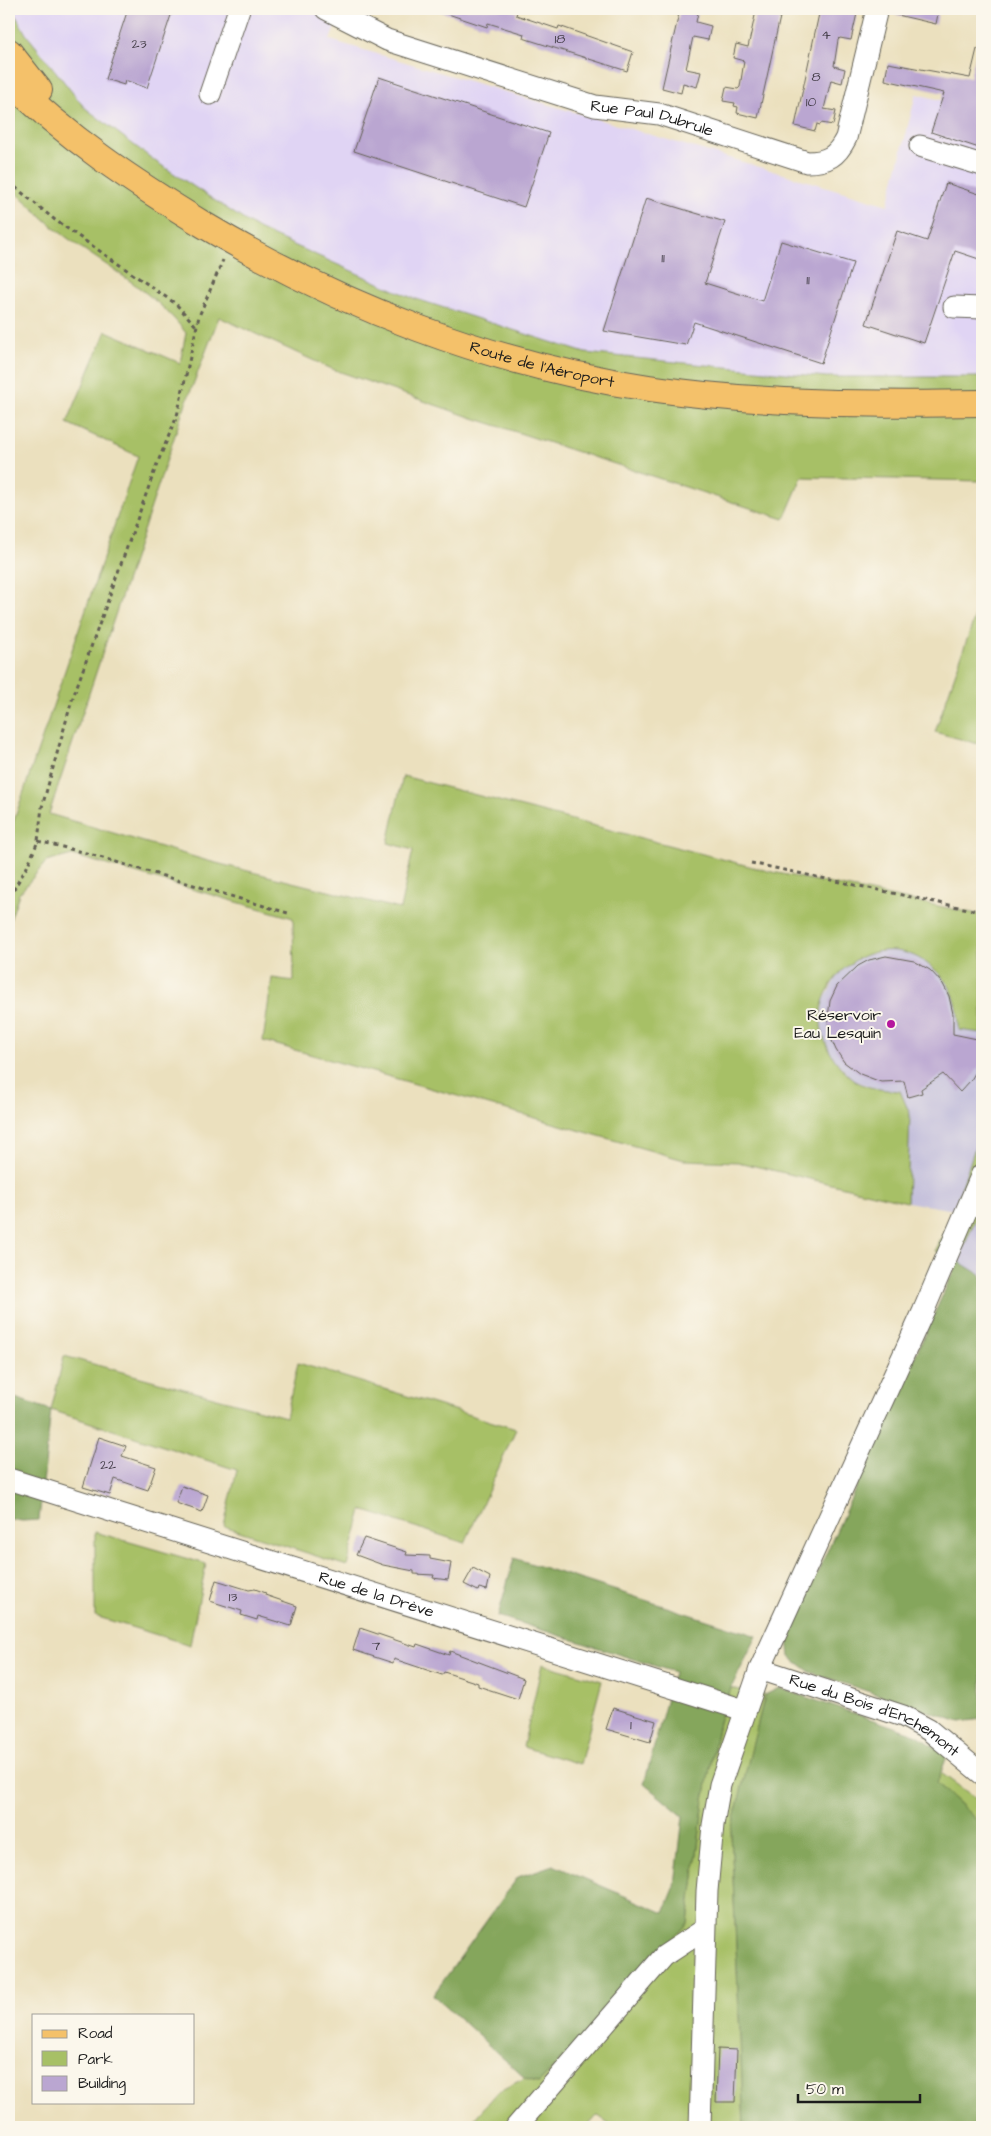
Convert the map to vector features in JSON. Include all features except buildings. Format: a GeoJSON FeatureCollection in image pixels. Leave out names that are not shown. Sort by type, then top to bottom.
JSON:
{"type":"FeatureCollection","features":[{"type":"Feature","properties":{"kind":"main road","name":"Route de l'Aéroport"},"geometry":{"type":"LineString","coordinates":[[9,52],[38,90],[71,124],[140,184]]}},
{"type":"Feature","properties":{"kind":"main road","name":"Route de l'Aéroport"},"geometry":{"type":"LineString","coordinates":[[9,80],[67,132],[140,184],[232,241],[316,286],[422,330],[526,362],[649,388],[780,400],[849,404],[982,403]]}},
{"type":"Feature","properties":{"kind":"street"},"geometry":{"type":"LineString","coordinates":[[210,94],[239,9]]}},
{"type":"Feature","properties":{"kind":"street","name":"Rue Paul Dubrule"},"geometry":{"type":"LineString","coordinates":[[326,9],[387,40],[595,106],[659,114],[808,162],[822,162],[834,156],[846,138],[876,9]]}},
{"type":"Feature","properties":{"kind":"street"},"geometry":{"type":"LineString","coordinates":[[920,146],[982,165]]}},
{"type":"Feature","properties":{"kind":"street"},"geometry":{"type":"LineString","coordinates":[[954,307],[982,308]]}},
{"type":"Feature","properties":{"kind":"street"},"geometry":{"type":"LineString","coordinates":[[700,2127],[705,1929],[716,1803],[744,1710],[760,1669],[927,1303],[982,1174]]}},
{"type":"Feature","properties":{"kind":"street","name":"Rue de la Drève"},"geometry":{"type":"LineString","coordinates":[[9,1479],[744,1710]]}},
{"type":"Feature","properties":{"kind":"street","name":"Rue du Bois d’Enchemont"},"geometry":{"type":"LineString","coordinates":[[760,1669],[903,1716],[929,1730],[982,1774]]}},
{"type":"Feature","properties":{"kind":"street"},"geometry":{"type":"LineString","coordinates":[[516,2127],[664,1956],[705,1929]]}},
{"type":"Feature","properties":{"kind":"path"},"geometry":{"type":"LineString","coordinates":[[9,182],[55,220],[176,304],[197,326]]}},
{"type":"Feature","properties":{"kind":"path"},"geometry":{"type":"LineString","coordinates":[[9,897],[27,867],[38,841],[42,807],[72,700],[157,464],[177,416],[199,316],[232,241]]}},
{"type":"Feature","properties":{"kind":"path"},"geometry":{"type":"LineString","coordinates":[[38,841],[86,853],[291,914]]}},
{"type":"Feature","properties":{"kind":"path"},"geometry":{"type":"LineString","coordinates":[[751,864],[982,912]]}},
{"type":"Feature","properties":{"kind":"shaded area"},"geometry":{"type":"Polygon","coordinates":[[[12,9],[342,9],[330,40],[888,205],[916,94],[982,110],[982,377],[826,377],[585,353],[410,297],[258,229],[155,161],[84,107],[26,34],[12,9]]]}},
{"type":"Feature","properties":{"kind":"shaded area"},"geometry":{"type":"Polygon","coordinates":[[[901,949],[919,957],[950,984],[959,1009],[959,1030],[982,1033],[982,1127],[954,1210],[907,1202],[910,1114],[900,1091],[877,1089],[853,1080],[836,1061],[825,1043],[821,1022],[823,1002],[838,974],[856,959],[879,951],[901,949]]]}},
{"type":"Feature","properties":{"kind":"shaded area"},"geometry":{"type":"Polygon","coordinates":[[[982,1203],[982,1276],[958,1261],[982,1203]]]}},
{"type":"Feature","properties":{"kind":"green space"},"geometry":{"type":"Polygon","coordinates":[[[9,9],[12,9],[26,34],[84,107],[155,161],[258,229],[410,297],[585,353],[826,377],[982,377],[982,481],[802,477],[784,519],[464,415],[332,369],[219,317],[183,411],[49,814],[208,861],[400,909],[413,850],[388,843],[403,776],[768,871],[982,915],[982,1033],[959,1030],[956,1002],[953,993],[943,978],[929,965],[914,956],[898,951],[882,951],[867,955],[853,962],[840,972],[830,986],[823,1002],[821,1023],[823,1034],[831,1054],[838,1064],[853,1079],[864,1085],[900,1091],[910,1114],[907,1202],[738,1162],[684,1160],[263,1041],[272,978],[294,981],[293,918],[72,855],[46,862],[19,894],[9,923],[9,835],[138,456],[67,423],[106,331],[180,363],[186,333],[158,303],[125,277],[57,230],[9,186],[9,9]]]}},
{"type":"Feature","properties":{"kind":"green space"},"geometry":{"type":"Polygon","coordinates":[[[982,596],[982,745],[935,732],[982,596]]]}},
{"type":"Feature","properties":{"kind":"green space"},"geometry":{"type":"Polygon","coordinates":[[[982,1127],[982,1203],[958,1261],[935,1251],[954,1210],[982,1127]]]}},
{"type":"Feature","properties":{"kind":"green space"},"geometry":{"type":"Polygon","coordinates":[[[958,1261],[982,1276],[982,1719],[960,1722],[810,1672],[790,1657],[788,1638],[958,1261]]]}},
{"type":"Feature","properties":{"kind":"green space"},"geometry":{"type":"Polygon","coordinates":[[[64,1356],[286,1417],[298,1363],[516,1429],[465,1543],[362,1510],[347,1566],[224,1526],[237,1470],[51,1410],[64,1356]]]}},
{"type":"Feature","properties":{"kind":"green space"},"geometry":{"type":"Polygon","coordinates":[[[9,1396],[51,1410],[39,1520],[22,1521],[9,1519],[9,1396]]]}},
{"type":"Feature","properties":{"kind":"green space"},"geometry":{"type":"Polygon","coordinates":[[[95,1532],[206,1564],[190,1645],[95,1616],[95,1532]]]}},
{"type":"Feature","properties":{"kind":"green space"},"geometry":{"type":"Polygon","coordinates":[[[514,1558],[757,1636],[731,1688],[719,1722],[704,1799],[688,1923],[539,2083],[525,2078],[433,1995],[518,1877],[553,1865],[664,1913],[675,1886],[683,1816],[644,1784],[674,1672],[498,1616],[514,1558]]]}},
{"type":"Feature","properties":{"kind":"green space"},"geometry":{"type":"Polygon","coordinates":[[[542,1664],[602,1681],[580,1764],[523,1747],[542,1664]]]}},
{"type":"Feature","properties":{"kind":"green space"},"geometry":{"type":"Polygon","coordinates":[[[731,1688],[765,1695],[731,1832],[744,2127],[613,2127],[597,2116],[587,2127],[467,2127],[499,2091],[525,2078],[539,2083],[688,1923],[704,1799],[719,1722],[731,1688]]]}},
{"type":"Feature","properties":{"kind":"green space"},"geometry":{"type":"Polygon","coordinates":[[[779,1688],[918,1735],[947,1756],[937,1783],[982,1825],[982,2127],[744,2127],[731,1831],[765,1695],[779,1688]]]}},
{"type":"Feature","properties":{"kind":"green space"},"geometry":{"type":"Polygon","coordinates":[[[941,1773],[982,1803],[982,1825],[937,1783],[941,1773]]]}},
{"type":"Feature","properties":{"kind":"place","name":"Réservoir Eau Lesquin"},"geometry":{"type":"Point","coordinates":[891,1024]}}]}
